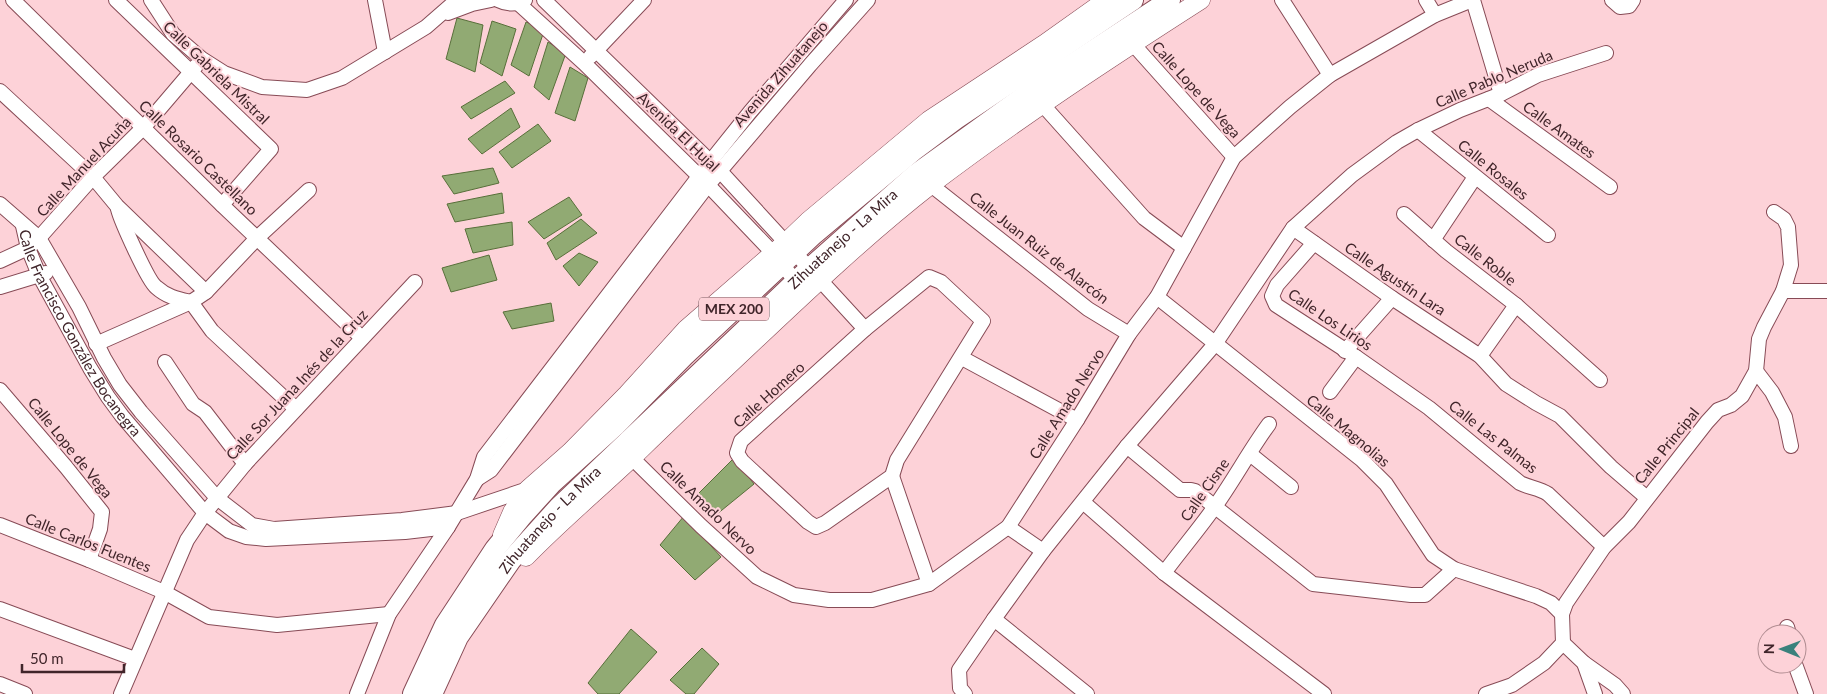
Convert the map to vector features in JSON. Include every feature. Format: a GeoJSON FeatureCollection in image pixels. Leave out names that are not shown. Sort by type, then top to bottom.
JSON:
{"type":"FeatureCollection","features":[{"type":"Feature","properties":{"kind":"highway","name":"Zihuatanejo - La Mira"},"geometry":{"type":"LineString","coordinates":[[413,694],[445,625],[495,549],[523,515],[552,483],[616,425],[784,253],[942,130],[1134,0]]}},
{"type":"Feature","properties":{"kind":"highway","name":"Zihuatanejo - La Mira"},"geometry":{"type":"LineString","coordinates":[[432,694],[458,637],[511,560],[559,507],[808,281],[916,174],[1034,89],[1170,0]]}},
{"type":"Feature","properties":{"kind":"main road"},"geometry":{"type":"LineString","coordinates":[[495,549],[512,512],[528,489],[570,452],[615,407],[686,329],[784,253],[808,221],[929,120],[1044,44],[1106,0]]}},
{"type":"Feature","properties":{"kind":"main road"},"geometry":{"type":"LineString","coordinates":[[458,637],[526,557],[558,525],[632,458],[808,281],[872,234],[931,185],[1042,104],[1201,0]]}},
{"type":"Feature","properties":{"kind":"street","name":"Calle Rosario Castellano"},"geometry":{"type":"LineString","coordinates":[[13,0],[222,205],[258,237],[362,338]]}},
{"type":"Feature","properties":{"kind":"street","name":"Calle Gabriela Mistral"},"geometry":{"type":"LineString","coordinates":[[116,0],[271,149],[222,205]]}},
{"type":"Feature","properties":{"kind":"street"},"geometry":{"type":"LineString","coordinates":[[151,0],[173,34],[202,59],[224,73],[262,87],[307,90],[342,78],[438,18],[472,4],[491,0]]}},
{"type":"Feature","properties":{"kind":"street"},"geometry":{"type":"LineString","coordinates":[[375,0],[385,52]]}},
{"type":"Feature","properties":{"kind":"street"},"geometry":{"type":"LineString","coordinates":[[438,18],[457,0]]}},
{"type":"Feature","properties":{"kind":"street"},"geometry":{"type":"LineString","coordinates":[[498,0],[506,4],[522,2]]}},
{"type":"Feature","properties":{"kind":"street","name":"Avenida El Hujal"},"geometry":{"type":"LineString","coordinates":[[544,0],[715,166],[808,281]]}},
{"type":"Feature","properties":{"kind":"street"},"geometry":{"type":"LineString","coordinates":[[584,63],[644,0]]}},
{"type":"Feature","properties":{"kind":"street","name":"Avenida Zihuatanejo"},"geometry":{"type":"LineString","coordinates":[[715,166],[750,112],[846,0]]}},
{"type":"Feature","properties":{"kind":"street","name":"Avenida Zihuatanejo"},"geometry":{"type":"LineString","coordinates":[[715,166],[868,0]]}},
{"type":"Feature","properties":{"kind":"street"},"geometry":{"type":"LineString","coordinates":[[1282,0],[1330,75]]}},
{"type":"Feature","properties":{"kind":"street"},"geometry":{"type":"LineString","coordinates":[[1426,0],[1435,15]]}},
{"type":"Feature","properties":{"kind":"street"},"geometry":{"type":"LineString","coordinates":[[1473,0],[1495,96]]}},
{"type":"Feature","properties":{"kind":"street","name":"Calle Amado Nervo"},"geometry":{"type":"LineString","coordinates":[[632,458],[701,526],[757,577],[794,595],[829,600],[872,600],[929,584],[1008,527],[1077,420],[1129,334],[1157,297],[1234,157],[1290,106],[1330,75],[1435,15],[1473,0]]}},
{"type":"Feature","properties":{"kind":"street"},"geometry":{"type":"LineString","coordinates":[[1612,0],[1620,7],[1631,3]]}},
{"type":"Feature","properties":{"kind":"street","name":"Avenida El Hujal"},"geometry":{"type":"LineString","coordinates":[[522,2],[704,180],[784,253],[808,281]]}},
{"type":"Feature","properties":{"kind":"street","name":"Calle Lope de Vega"},"geometry":{"type":"LineString","coordinates":[[1133,44],[1234,157]]}},
{"type":"Feature","properties":{"kind":"street"},"geometry":{"type":"LineString","coordinates":[[801,53],[810,65]]}},
{"type":"Feature","properties":{"kind":"street","name":"Calle Pablo Neruda"},"geometry":{"type":"LineString","coordinates":[[962,691],[959,670],[994,619],[1043,551],[1127,446],[1215,344],[1293,228],[1352,175],[1397,142],[1418,130],[1538,75],[1606,53]]}},
{"type":"Feature","properties":{"kind":"street","name":"Calle Manuel Acuña"},"geometry":{"type":"LineString","coordinates":[[0,261],[28,248],[39,238],[93,177],[144,127],[202,59]]}},
{"type":"Feature","properties":{"kind":"street"},"geometry":{"type":"LineString","coordinates":[[0,91],[93,177],[117,206],[206,292]]}},
{"type":"Feature","properties":{"kind":"street","name":"Calle Amates"},"geometry":{"type":"LineString","coordinates":[[1495,96],[1610,187]]}},
{"type":"Feature","properties":{"kind":"street"},"geometry":{"type":"LineString","coordinates":[[1042,104],[1144,218],[1184,248]]}},
{"type":"Feature","properties":{"kind":"street","name":"Calle Rosales"},"geometry":{"type":"LineString","coordinates":[[1418,130],[1548,235]]}},
{"type":"Feature","properties":{"kind":"street"},"geometry":{"type":"LineString","coordinates":[[357,694],[389,614],[448,527],[477,479],[484,457],[715,166]]}},
{"type":"Feature","properties":{"kind":"street"},"geometry":{"type":"LineString","coordinates":[[1433,240],[1475,177]]}},
{"type":"Feature","properties":{"kind":"street","name":"Calle Juan Ruiz de Alarcón"},"geometry":{"type":"LineString","coordinates":[[931,185],[1088,309],[1129,334]]}},
{"type":"Feature","properties":{"kind":"street"},"geometry":{"type":"LineString","coordinates":[[96,344],[191,302],[206,292],[258,237],[309,190]]}},
{"type":"Feature","properties":{"kind":"street"},"geometry":{"type":"LineString","coordinates":[[0,204],[23,226]]}},
{"type":"Feature","properties":{"kind":"street"},"geometry":{"type":"LineString","coordinates":[[117,206],[122,223],[154,286],[170,297],[191,302],[212,331],[296,409]]}},
{"type":"Feature","properties":{"kind":"street","name":"Calle Principal"},"geometry":{"type":"LineString","coordinates":[[1562,614],[1566,603],[1604,547],[1629,522],[1707,422],[1718,410],[1731,405],[1742,396],[1756,371],[1762,333],[1783,291],[1791,265],[1788,227],[1784,219],[1774,212]]}},
{"type":"Feature","properties":{"kind":"street","name":"Calle Roble"},"geometry":{"type":"LineString","coordinates":[[1404,214],[1433,240],[1516,305],[1600,380]]}},
{"type":"Feature","properties":{"kind":"street","name":"Calle Francisco González Bocanegra"},"geometry":{"type":"LineString","coordinates":[[23,226],[39,238],[79,307],[96,344],[120,385],[140,412],[217,498],[252,525],[274,529],[402,520],[457,512],[528,489]]}},
{"type":"Feature","properties":{"kind":"street","name":"Calle Francisco González Bocanegra"},"geometry":{"type":"LineString","coordinates":[[23,226],[28,248],[38,275],[108,397],[205,513],[229,531],[246,537],[266,539],[405,532],[448,527]]}},
{"type":"Feature","properties":{"kind":"street","name":"Calle Agustín Lara"},"geometry":{"type":"LineString","coordinates":[[1293,228],[1392,298],[1480,356],[1506,384],[1560,416],[1610,467],[1647,498]]}},
{"type":"Feature","properties":{"kind":"street","name":"Calle Los Lirios"},"geometry":{"type":"LineString","coordinates":[[1314,243],[1277,286],[1272,296],[1276,305],[1430,408]]}},
{"type":"Feature","properties":{"kind":"street"},"geometry":{"type":"LineString","coordinates":[[0,287],[58,269]]}},
{"type":"Feature","properties":{"kind":"street","name":"Calle Homero"},"geometry":{"type":"LineString","coordinates":[[929,277],[941,282],[983,321],[962,358],[897,460],[892,476],[825,523],[816,527],[800,516],[742,461],[737,453],[741,442],[866,328],[929,277]]}},
{"type":"Feature","properties":{"kind":"street"},"geometry":{"type":"LineString","coordinates":[[808,281],[866,328]]}},
{"type":"Feature","properties":{"kind":"street","name":"Calle Sor Juana Inés de la Cruz"},"geometry":{"type":"LineString","coordinates":[[205,513],[245,464],[415,282]]}},
{"type":"Feature","properties":{"kind":"street"},"geometry":{"type":"LineString","coordinates":[[1783,291],[1827,291]]}},
{"type":"Feature","properties":{"kind":"street","name":"Calle Magnolias"},"geometry":{"type":"LineString","coordinates":[[1157,297],[1362,460],[1386,484],[1433,555],[1454,569],[1536,596],[1551,603],[1562,614]]}},
{"type":"Feature","properties":{"kind":"street"},"geometry":{"type":"LineString","coordinates":[[1330,392],[1351,354],[1392,298]]}},
{"type":"Feature","properties":{"kind":"street"},"geometry":{"type":"LineString","coordinates":[[1480,356],[1516,305]]}},
{"type":"Feature","properties":{"kind":"street"},"geometry":{"type":"LineString","coordinates":[[962,358],[1077,420]]}},
{"type":"Feature","properties":{"kind":"street"},"geometry":{"type":"LineString","coordinates":[[165,362],[193,404],[205,412],[245,464]]}},
{"type":"Feature","properties":{"kind":"street"},"geometry":{"type":"LineString","coordinates":[[1756,371],[1772,392],[1785,417],[1791,446]]}},
{"type":"Feature","properties":{"kind":"street","name":"Calle Lope de Vega"},"geometry":{"type":"LineString","coordinates":[[0,390],[60,459],[102,512],[100,530],[89,560]]}},
{"type":"Feature","properties":{"kind":"street","name":"Calle Las Palmas"},"geometry":{"type":"LineString","coordinates":[[1430,408],[1520,484],[1540,489],[1548,494],[1604,547]]}},
{"type":"Feature","properties":{"kind":"street","name":"Calle Cisne"},"geometry":{"type":"LineString","coordinates":[[1164,573],[1215,507],[1250,454],[1254,444],[1269,424]]}},
{"type":"Feature","properties":{"kind":"street"},"geometry":{"type":"LineString","coordinates":[[1127,446],[1180,490],[1195,491],[1313,584],[1411,595],[1425,594],[1454,569]]}},
{"type":"Feature","properties":{"kind":"street"},"geometry":{"type":"LineString","coordinates":[[1250,454],[1291,487]]}},
{"type":"Feature","properties":{"kind":"street"},"geometry":{"type":"LineString","coordinates":[[892,476],[929,584]]}},
{"type":"Feature","properties":{"kind":"street"},"geometry":{"type":"LineString","coordinates":[[1083,502],[1164,573],[1324,694]]}},
{"type":"Feature","properties":{"kind":"street"},"geometry":{"type":"LineString","coordinates":[[121,694],[187,540],[205,513]]}},
{"type":"Feature","properties":{"kind":"street","name":"Calle Carlos Fuentes"},"geometry":{"type":"LineString","coordinates":[[0,526],[89,560],[164,592],[209,617],[277,625],[389,614]]}},
{"type":"Feature","properties":{"kind":"street"},"geometry":{"type":"LineString","coordinates":[[1008,527],[1043,551]]}},
{"type":"Feature","properties":{"kind":"street"},"geometry":{"type":"LineString","coordinates":[[0,609],[135,659]]}},
{"type":"Feature","properties":{"kind":"street"},"geometry":{"type":"LineString","coordinates":[[1562,614],[1563,643],[1584,663],[1615,685],[1623,694]]}},
{"type":"Feature","properties":{"kind":"street"},"geometry":{"type":"LineString","coordinates":[[994,619],[1087,694]]}},
{"type":"Feature","properties":{"kind":"street"},"geometry":{"type":"LineString","coordinates":[[1486,694],[1512,685],[1544,663],[1563,643]]}},
{"type":"Feature","properties":{"kind":"street"},"geometry":{"type":"LineString","coordinates":[[1584,663],[1596,694]]}},
{"type":"Feature","properties":{"kind":"street"},"geometry":{"type":"LineString","coordinates":[[1799,674],[1806,694]]}},
{"type":"Feature","properties":{"kind":"street"},"geometry":{"type":"LineString","coordinates":[[0,684],[25,694]]}},
{"type":"Feature","properties":{"kind":"building"},"geometry":{"type":"Polygon","coordinates":[[[457,18],[483,25],[475,72],[446,59],[457,18]]]}},
{"type":"Feature","properties":{"kind":"building"},"geometry":{"type":"Polygon","coordinates":[[[492,21],[516,29],[502,76],[480,63],[492,21]]]}},
{"type":"Feature","properties":{"kind":"building"},"geometry":{"type":"Polygon","coordinates":[[[526,22],[545,28],[529,76],[511,65],[526,22]]]}},
{"type":"Feature","properties":{"kind":"building"},"geometry":{"type":"Polygon","coordinates":[[[548,42],[566,53],[549,100],[534,87],[548,42]]]}},
{"type":"Feature","properties":{"kind":"building"},"geometry":{"type":"Polygon","coordinates":[[[570,67],[588,78],[575,121],[555,113],[570,67]]]}},
{"type":"Feature","properties":{"kind":"building"},"geometry":{"type":"Polygon","coordinates":[[[505,81],[515,93],[471,119],[461,107],[505,81]]]}},
{"type":"Feature","properties":{"kind":"building"},"geometry":{"type":"Polygon","coordinates":[[[511,108],[520,127],[482,154],[468,139],[511,108]]]}},
{"type":"Feature","properties":{"kind":"building"},"geometry":{"type":"Polygon","coordinates":[[[538,124],[551,141],[512,168],[499,152],[538,124]]]}},
{"type":"Feature","properties":{"kind":"building"},"geometry":{"type":"Polygon","coordinates":[[[493,168],[499,183],[454,194],[442,176],[493,168]]]}},
{"type":"Feature","properties":{"kind":"building"},"geometry":{"type":"Polygon","coordinates":[[[502,193],[504,213],[455,222],[447,204],[502,193]]]}},
{"type":"Feature","properties":{"kind":"building"},"geometry":{"type":"Polygon","coordinates":[[[569,197],[582,215],[544,239],[528,222],[569,197]]]}},
{"type":"Feature","properties":{"kind":"building"},"geometry":{"type":"Polygon","coordinates":[[[581,219],[597,233],[556,260],[547,243],[581,219]]]}},
{"type":"Feature","properties":{"kind":"building"},"geometry":{"type":"Polygon","coordinates":[[[512,222],[513,245],[473,253],[465,229],[512,222]]]}},
{"type":"Feature","properties":{"kind":"building"},"geometry":{"type":"Polygon","coordinates":[[[579,253],[598,262],[579,286],[563,266],[579,253]]]}},
{"type":"Feature","properties":{"kind":"building"},"geometry":{"type":"Polygon","coordinates":[[[489,255],[497,280],[451,292],[442,268],[489,255]]]}},
{"type":"Feature","properties":{"kind":"building"},"geometry":{"type":"Polygon","coordinates":[[[551,303],[554,321],[512,329],[503,312],[551,303]]]}},
{"type":"Feature","properties":{"kind":"building"},"geometry":{"type":"Polygon","coordinates":[[[734,458],[754,484],[711,519],[693,499],[734,458]]]}},
{"type":"Feature","properties":{"kind":"building"},"geometry":{"type":"Polygon","coordinates":[[[684,516],[721,557],[695,580],[660,545],[684,516]]]}},
{"type":"Feature","properties":{"kind":"building"},"geometry":{"type":"Polygon","coordinates":[[[631,629],[657,652],[619,694],[598,694],[588,683],[631,629]]]}},
{"type":"Feature","properties":{"kind":"building"},"geometry":{"type":"Polygon","coordinates":[[[702,648],[719,664],[694,694],[686,694],[670,680],[702,648]]]}}]}
